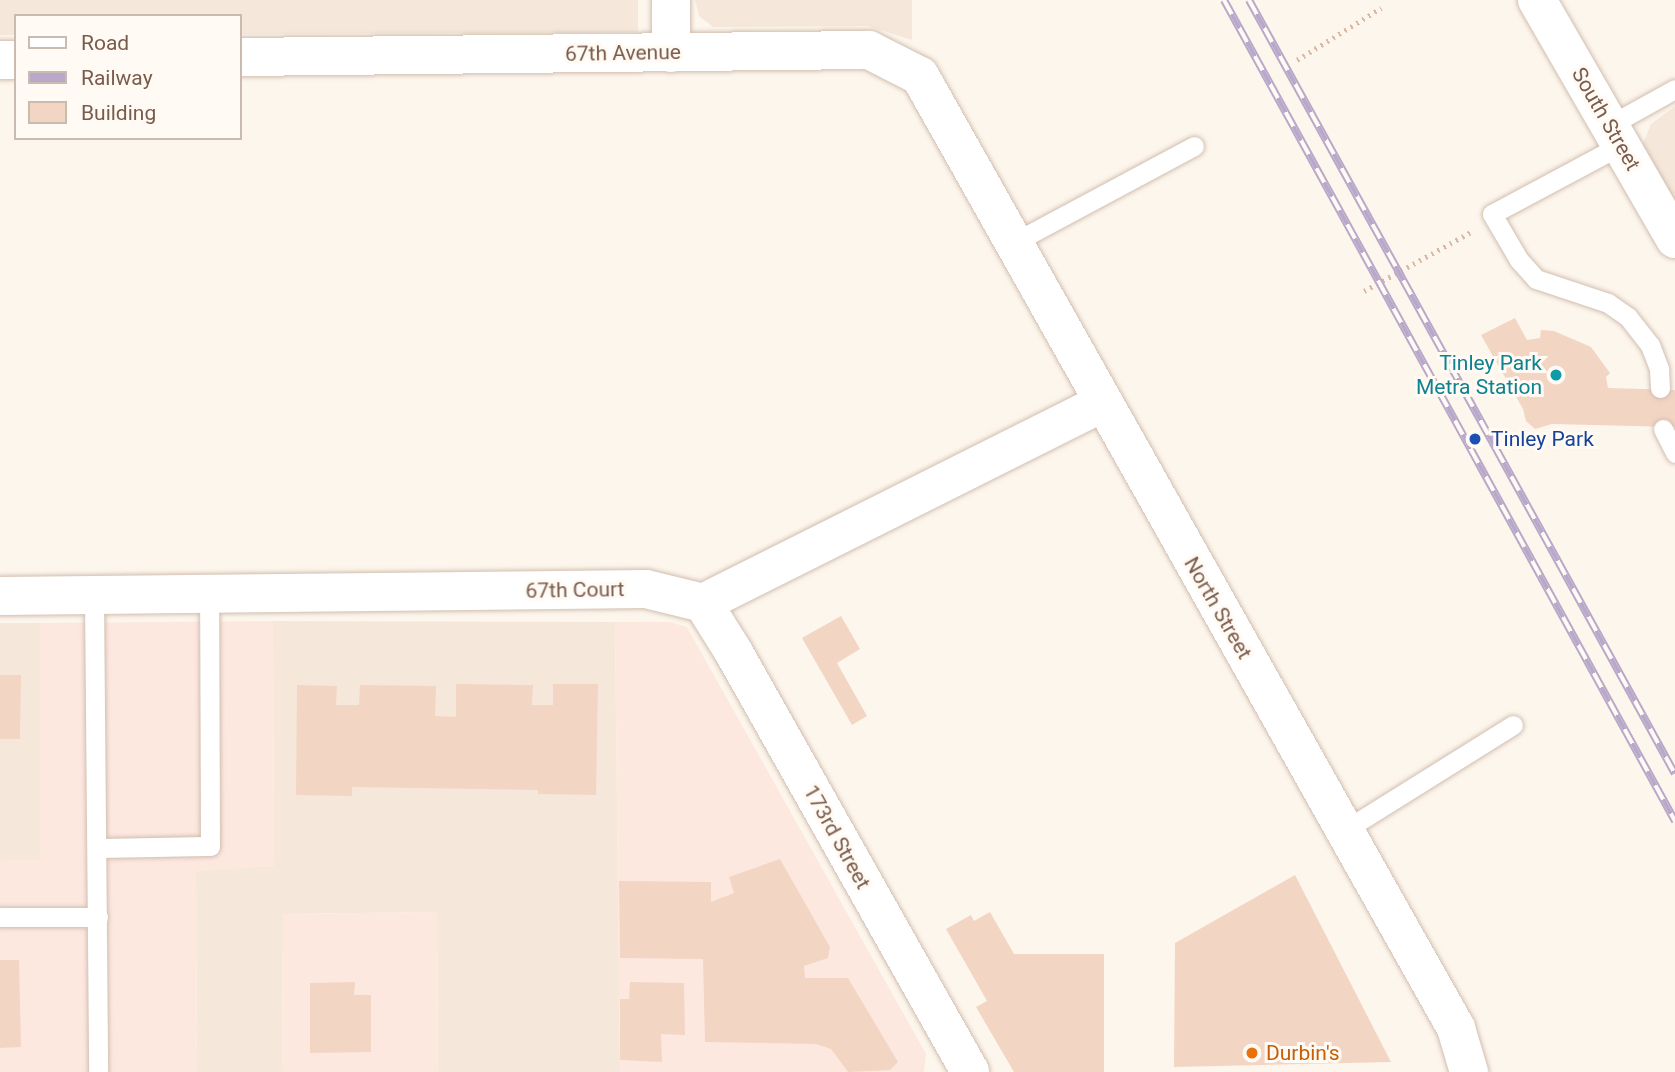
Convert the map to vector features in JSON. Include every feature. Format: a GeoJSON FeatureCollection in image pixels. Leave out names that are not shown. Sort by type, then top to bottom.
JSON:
{"type":"FeatureCollection","features":[{"type":"Feature","properties":{"kind":"street"},"geometry":{"type":"LineString","coordinates":[[671,0],[671,53]]}},
{"type":"Feature","properties":{"kind":"street","name":"South Street"},"geometry":{"type":"LineString","coordinates":[[1538,0],[1675,239]]}},
{"type":"Feature","properties":{"kind":"street","name":"67th Avenue"},"geometry":{"type":"LineString","coordinates":[[242,58],[869,50],[920,76],[961,146]]}},
{"type":"Feature","properties":{"kind":"street","name":"North Street"},"geometry":{"type":"LineString","coordinates":[[961,146],[1102,402],[1456,1028],[1469,1072]]}},
{"type":"Feature","properties":{"kind":"street"},"geometry":{"type":"LineString","coordinates":[[703,603],[1102,402]]}},
{"type":"Feature","properties":{"kind":"street","name":"67th Court"},"geometry":{"type":"LineString","coordinates":[[0,596],[646,589],[703,603]]}},
{"type":"Feature","properties":{"kind":"street","name":"173rd Street"},"geometry":{"type":"LineString","coordinates":[[703,603],[733,651],[970,1072]]}},
{"type":"Feature","properties":{"kind":"lane"},"geometry":{"type":"LineString","coordinates":[[1660,388],[1659,369],[1650,345],[1628,317],[1608,303],[1536,279],[1520,260],[1492,214],[1616,135],[1675,89]]}},
{"type":"Feature","properties":{"kind":"lane"},"geometry":{"type":"LineString","coordinates":[[1015,242],[1194,146]]}},
{"type":"Feature","properties":{"kind":"lane"},"geometry":{"type":"LineString","coordinates":[[1663,429],[1675,453]]}},
{"type":"Feature","properties":{"kind":"lane"},"geometry":{"type":"LineString","coordinates":[[97,848],[209,846],[209,594]]}},
{"type":"Feature","properties":{"kind":"lane"},"geometry":{"type":"LineString","coordinates":[[94,595],[98,1072]]}},
{"type":"Feature","properties":{"kind":"lane"},"geometry":{"type":"LineString","coordinates":[[1345,830],[1513,725]]}},
{"type":"Feature","properties":{"kind":"lane"},"geometry":{"type":"LineString","coordinates":[[0,917],[98,917]]}},
{"type":"Feature","properties":{"kind":"path"},"geometry":{"type":"LineString","coordinates":[[1297,60],[1381,8]]}},
{"type":"Feature","properties":{"kind":"path"},"geometry":{"type":"LineString","coordinates":[[1364,291],[1460,238]]}},
{"type":"Feature","properties":{"kind":"shaded area"},"geometry":{"type":"Polygon","coordinates":[[[0,0],[638,0],[638,32],[242,34],[242,14],[14,14],[14,35],[0,35],[0,0]]]}},
{"type":"Feature","properties":{"kind":"shaded area"},"geometry":{"type":"Polygon","coordinates":[[[695,0],[912,0],[912,40],[868,26],[713,27],[699,16],[695,0]]]}},
{"type":"Feature","properties":{"kind":"shaded area"},"geometry":{"type":"Polygon","coordinates":[[[1675,106],[1675,226],[1642,146],[1651,124],[1675,106]]]}},
{"type":"Feature","properties":{"kind":"shaded area"},"geometry":{"type":"Polygon","coordinates":[[[273,621],[615,622],[620,1072],[438,1072],[437,912],[283,914],[282,1072],[197,1072],[196,870],[274,866],[273,621]]]}},
{"type":"Feature","properties":{"kind":"shaded area"},"geometry":{"type":"Polygon","coordinates":[[[273,621],[274,866],[196,871],[197,1072],[0,1072],[0,861],[40,860],[40,623],[273,621]]]}},
{"type":"Feature","properties":{"kind":"shaded area"},"geometry":{"type":"Polygon","coordinates":[[[615,622],[670,622],[687,627],[926,1054],[924,1072],[620,1072],[615,622]]]}},
{"type":"Feature","properties":{"kind":"shaded area"},"geometry":{"type":"Polygon","coordinates":[[[0,623],[40,623],[40,860],[0,861],[0,623]]]}},
{"type":"Feature","properties":{"kind":"shaded area"},"geometry":{"type":"Polygon","coordinates":[[[437,912],[438,1072],[282,1072],[283,914],[437,912]]]}},
{"type":"Feature","properties":{"kind":"building","name":"Tinley Park Metra Station"},"geometry":{"type":"Polygon","coordinates":[[[1515,318],[1527,340],[1540,338],[1541,330],[1554,331],[1591,347],[1610,373],[1606,377],[1608,388],[1675,390],[1675,427],[1552,424],[1535,429],[1526,421],[1523,409],[1481,335],[1515,318]]]}},
{"type":"Feature","properties":{"kind":"building"},"geometry":{"type":"Polygon","coordinates":[[[841,616],[860,649],[837,663],[867,716],[852,725],[802,638],[841,616]]]}},
{"type":"Feature","properties":{"kind":"building"},"geometry":{"type":"Polygon","coordinates":[[[0,675],[21,675],[20,739],[0,739],[0,675]]]}},
{"type":"Feature","properties":{"kind":"building"},"geometry":{"type":"Polygon","coordinates":[[[456,684],[533,685],[532,705],[553,705],[553,684],[598,684],[596,795],[538,794],[538,790],[352,787],[352,796],[296,795],[297,685],[337,686],[336,705],[359,705],[360,685],[436,686],[435,716],[456,717],[456,684]]]}},
{"type":"Feature","properties":{"kind":"building"},"geometry":{"type":"Polygon","coordinates":[[[780,859],[830,947],[828,958],[804,966],[805,978],[848,978],[898,1062],[890,1070],[848,1072],[831,1049],[816,1044],[705,1042],[703,959],[620,958],[619,881],[711,882],[711,902],[734,893],[729,877],[780,859]]]}},
{"type":"Feature","properties":{"kind":"building"},"geometry":{"type":"Polygon","coordinates":[[[1295,875],[1391,1062],[1174,1067],[1175,943],[1295,875]]]}},
{"type":"Feature","properties":{"kind":"building"},"geometry":{"type":"Polygon","coordinates":[[[990,912],[1014,954],[1104,954],[1104,1072],[1014,1072],[976,1007],[987,1001],[946,929],[971,915],[974,921],[990,912]]]}},
{"type":"Feature","properties":{"kind":"building"},"geometry":{"type":"Polygon","coordinates":[[[0,960],[19,960],[21,1047],[0,1048],[0,960]]]}},
{"type":"Feature","properties":{"kind":"building"},"geometry":{"type":"Polygon","coordinates":[[[355,982],[354,995],[371,995],[371,1052],[310,1053],[310,983],[355,982]]]}},
{"type":"Feature","properties":{"kind":"building"},"geometry":{"type":"Polygon","coordinates":[[[630,982],[684,983],[685,1035],[661,1034],[662,1062],[620,1060],[620,999],[629,999],[630,982]]]}},
{"type":"Feature","properties":{"kind":"railway"},"geometry":{"type":"LineString","coordinates":[[1224,0],[1675,821]]}},
{"type":"Feature","properties":{"kind":"railway"},"geometry":{"type":"LineString","coordinates":[[1249,0],[1675,774]]}},
{"type":"Feature","properties":{"kind":"place","name":"Tinley Park Metra Station"},"geometry":{"type":"Point","coordinates":[1556,375]}},
{"type":"Feature","properties":{"kind":"place","name":"Tinley Park"},"geometry":{"type":"Point","coordinates":[1475,439]}},
{"type":"Feature","properties":{"kind":"place","name":"Durbin's"},"geometry":{"type":"Point","coordinates":[1252,1053]}}]}
